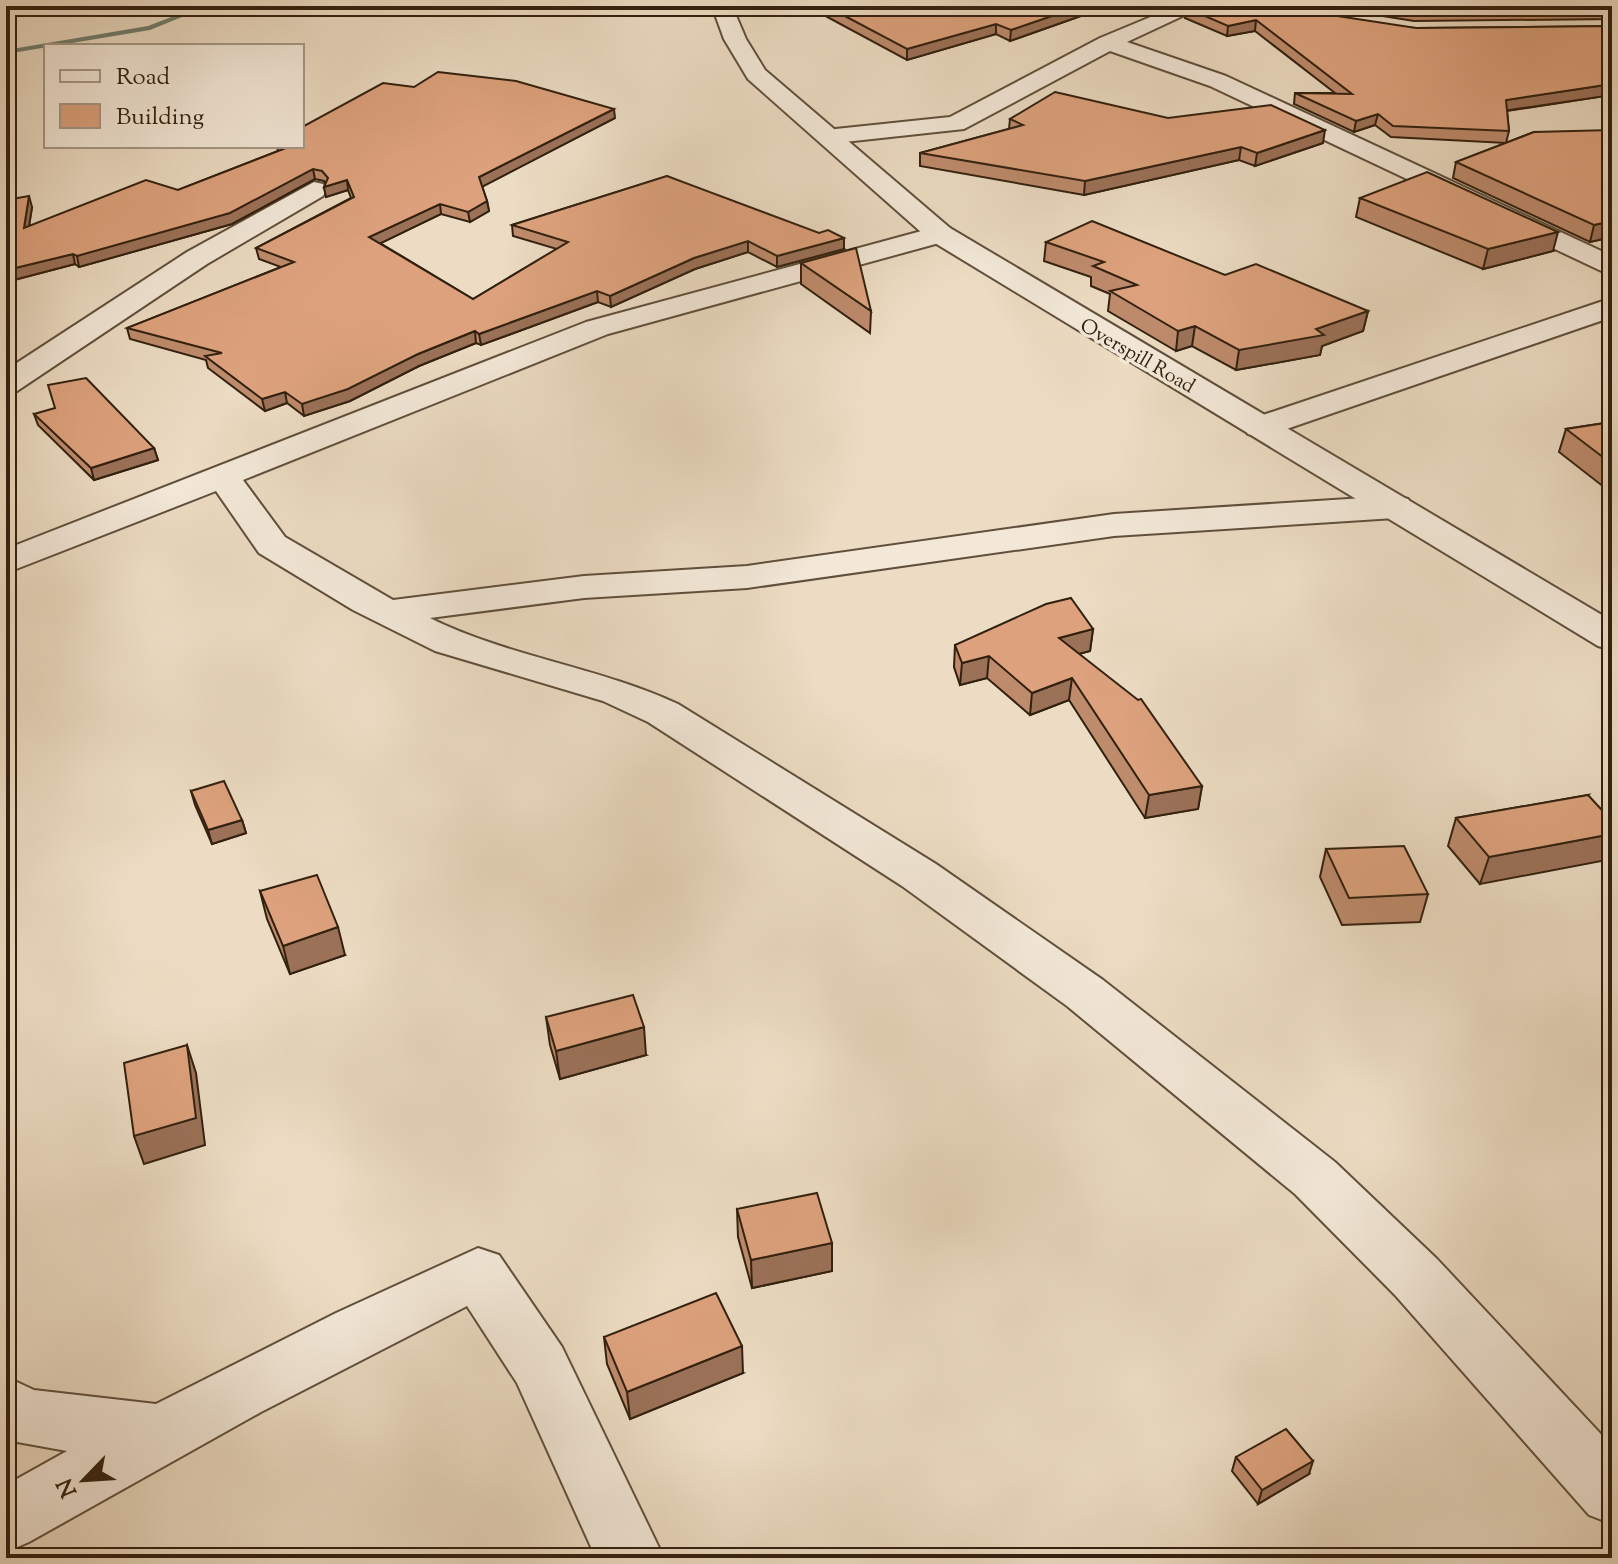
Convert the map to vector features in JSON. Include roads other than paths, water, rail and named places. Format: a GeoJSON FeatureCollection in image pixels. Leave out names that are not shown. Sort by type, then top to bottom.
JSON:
{"type":"FeatureCollection","features":[{"type":"Feature","properties":{"kind":"street","name":"Overspill Road"},"geometry":{"type":"LineString","coordinates":[[722,6],[735,39],[756,74],[940,234],[1043,299],[1612,638]]}},
{"type":"Feature","properties":{"kind":"street"},"geometry":{"type":"LineString","coordinates":[[826,137],[956,124],[1108,43],[1194,6]]}},
{"type":"Feature","properties":{"kind":"street"},"geometry":{"type":"LineString","coordinates":[[1108,43],[1218,81],[1612,267]]}},
{"type":"Feature","properties":{"kind":"street"},"geometry":{"type":"LineString","coordinates":[[6,384],[197,258],[314,190]]}},
{"type":"Feature","properties":{"kind":"street"},"geometry":{"type":"LineString","coordinates":[[6,562],[597,328],[940,234]]}},
{"type":"Feature","properties":{"kind":"street"},"geometry":{"type":"LineString","coordinates":[[1260,427],[1612,307]]}},
{"type":"Feature","properties":{"kind":"street"},"geometry":{"type":"LineString","coordinates":[[223,477],[272,545],[388,612],[449,643],[484,656],[618,692],[663,713],[919,875],[1085,993],[1315,1178],[1416,1277],[1612,1493]]}},
{"type":"Feature","properties":{"kind":"street"},"geometry":{"type":"LineString","coordinates":[[388,612],[584,587],[747,577],[1114,525],[1395,507]]}},
{"type":"Feature","properties":{"kind":"street"},"geometry":{"type":"LineString","coordinates":[[6,1520],[159,1433],[373,1322],[478,1273],[540,1366],[630,1558]]}},
{"type":"Feature","properties":{"kind":"street"},"geometry":{"type":"LineString","coordinates":[[6,1405],[20,1417],[159,1433]]}},
{"type":"Feature","properties":{"kind":"waterway"},"geometry":{"type":"LineString","coordinates":[[54,44],[150,28],[206,6]]}},
{"type":"Feature","properties":{"kind":"waterway"},"geometry":{"type":"LineString","coordinates":[[6,52],[44,46]]}}]}
